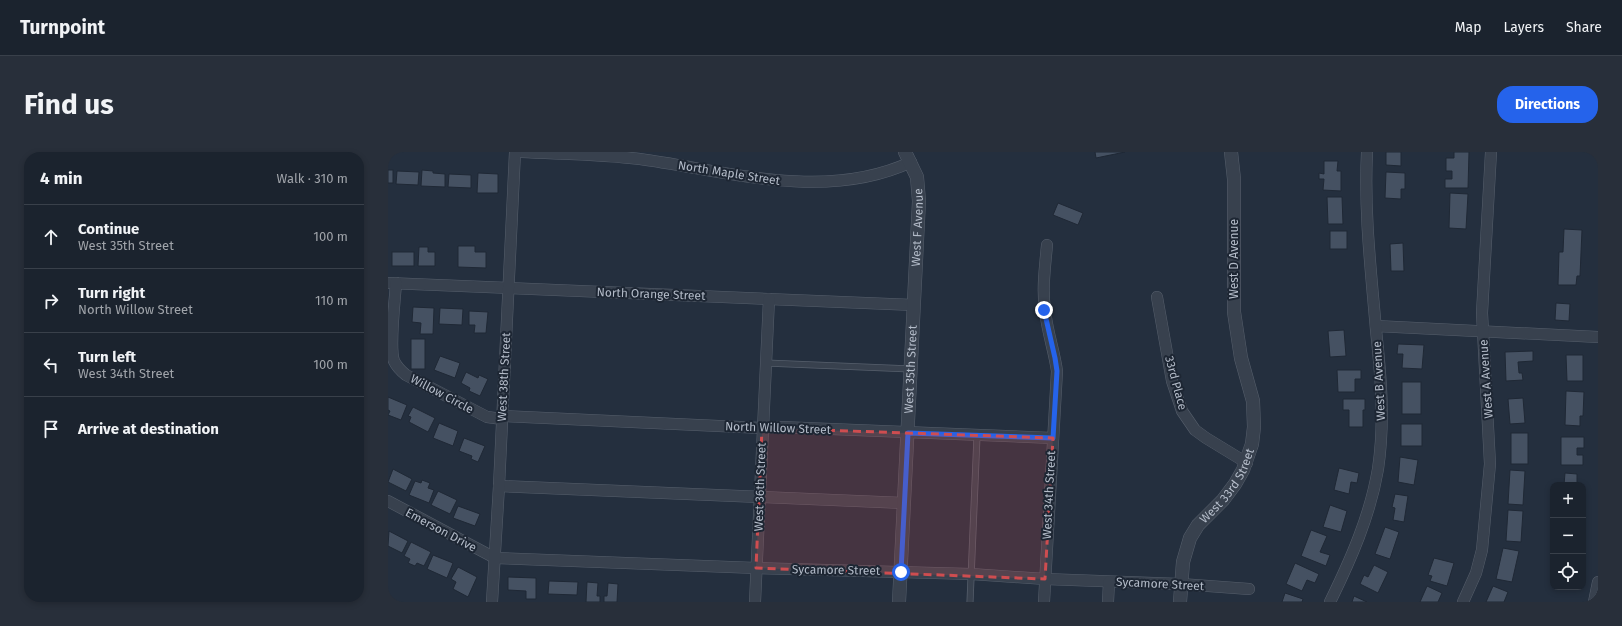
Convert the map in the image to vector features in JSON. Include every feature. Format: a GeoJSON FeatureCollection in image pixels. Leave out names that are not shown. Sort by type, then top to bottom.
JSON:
{"type":"FeatureCollection","features":[{"type":"Feature","properties":{"kind":"street","name":"West 38th Street"},"geometry":{"type":"LineString","coordinates":[[492,602],[515,152]]}},
{"type":"Feature","properties":{"kind":"street","name":"North Maple Street"},"geometry":{"type":"LineString","coordinates":[[522,152],[596,155],[637,159],[789,182],[819,182],[853,179],[896,169],[908,157]]}},
{"type":"Feature","properties":{"kind":"street","name":"West D Avenue"},"geometry":{"type":"LineString","coordinates":[[1232,152],[1234,179],[1234,312],[1243,365]]}},
{"type":"Feature","properties":{"kind":"street","name":"West B Avenue"},"geometry":{"type":"LineString","coordinates":[[1330,602],[1360,535],[1374,489],[1378,468],[1383,415],[1366,207],[1367,152]]}},
{"type":"Feature","properties":{"kind":"street","name":"West A Avenue"},"geometry":{"type":"LineString","coordinates":[[1462,602],[1476,573],[1482,550],[1490,471],[1482,313],[1491,152]]}},
{"type":"Feature","properties":{"kind":"street","name":"West F Avenue"},"geometry":{"type":"LineString","coordinates":[[908,157],[917,177],[919,191],[914,305]]}},
{"type":"Feature","properties":{"kind":"street","name":"West 34th Street"},"geometry":{"type":"LineString","coordinates":[[1044,602],[1057,371],[1044,310],[1047,245]]}},
{"type":"Feature","properties":{"kind":"street","name":"North Orange Street"},"geometry":{"type":"LineString","coordinates":[[392,283],[914,305]]}},
{"type":"Feature","properties":{"kind":"street","name":"Willow Circle"},"geometry":{"type":"LineString","coordinates":[[392,283],[392,354],[396,365],[406,375],[487,417],[502,418]]}},
{"type":"Feature","properties":{"kind":"street","name":"33rd Place"},"geometry":{"type":"LineString","coordinates":[[1157,297],[1172,381],[1182,411],[1188,421],[1201,434],[1246,463]]}},
{"type":"Feature","properties":{"kind":"street","name":"West 36th Street"},"geometry":{"type":"LineString","coordinates":[[755,602],[769,299]]}},
{"type":"Feature","properties":{"kind":"street","name":"West 35th Street"},"geometry":{"type":"LineString","coordinates":[[899,602],[914,305]]}},
{"type":"Feature","properties":{"kind":"street"},"geometry":{"type":"LineString","coordinates":[[1376,326],[1598,337]]}},
{"type":"Feature","properties":{"kind":"street","name":"West 33rd Street"},"geometry":{"type":"LineString","coordinates":[[1180,602],[1186,550],[1190,538],[1202,521],[1223,500],[1235,484],[1246,463],[1252,444],[1254,416],[1253,401],[1243,365]]}},
{"type":"Feature","properties":{"kind":"street","name":"North Willow Street"},"geometry":{"type":"LineString","coordinates":[[502,418],[1053,438]]}},
{"type":"Feature","properties":{"kind":"street"},"geometry":{"type":"LineString","coordinates":[[499,486],[904,503]]}},
{"type":"Feature","properties":{"kind":"street","name":"Emerson Drive"},"geometry":{"type":"LineString","coordinates":[[388,501],[495,558]]}},
{"type":"Feature","properties":{"kind":"street","name":"Sycamore Street"},"geometry":{"type":"LineString","coordinates":[[495,558],[756,568],[971,574],[1045,579],[1181,584],[1249,589]]}},
{"type":"Feature","properties":{"kind":"street"},"geometry":{"type":"LineString","coordinates":[[1108,602],[1109,582]]}},
{"type":"Feature","properties":{"kind":"street"},"geometry":{"type":"LineString","coordinates":[[1594,602],[1598,582]]}},
{"type":"Feature","properties":{"kind":"lane"},"geometry":{"type":"LineString","coordinates":[[766,363],[911,369]]}},
{"type":"Feature","properties":{"kind":"lane"},"geometry":{"type":"LineString","coordinates":[[970,602],[977,436]]}},
{"type":"Feature","properties":{"kind":"highlighted area"},"geometry":{"type":"Polygon","coordinates":[[[762,428],[1053,438],[1045,579],[756,568],[762,428]]]}},
{"type":"Feature","properties":{"kind":"building"},"geometry":{"type":"Polygon","coordinates":[[[1095,152],[1125,152],[1096,158],[1095,152]]]}},
{"type":"Feature","properties":{"kind":"building"},"geometry":{"type":"Polygon","coordinates":[[[1386,152],[1401,152],[1401,166],[1386,165],[1386,152]]]}},
{"type":"Feature","properties":{"kind":"building"},"geometry":{"type":"Polygon","coordinates":[[[1454,152],[1469,152],[1468,188],[1445,188],[1445,179],[1452,179],[1452,171],[1446,171],[1446,158],[1454,158],[1454,152]]]}},
{"type":"Feature","properties":{"kind":"building"},"geometry":{"type":"Polygon","coordinates":[[[1324,161],[1338,161],[1337,171],[1341,171],[1341,191],[1323,190],[1324,179],[1319,179],[1319,173],[1324,174],[1324,161]]]}},
{"type":"Feature","properties":{"kind":"building"},"geometry":{"type":"Polygon","coordinates":[[[388,170],[393,170],[393,183],[388,183],[388,170]]]}},
{"type":"Feature","properties":{"kind":"building"},"geometry":{"type":"Polygon","coordinates":[[[422,170],[445,174],[445,187],[421,186],[422,170]]]}},
{"type":"Feature","properties":{"kind":"building"},"geometry":{"type":"Polygon","coordinates":[[[397,171],[419,172],[418,185],[396,184],[397,171]]]}},
{"type":"Feature","properties":{"kind":"building"},"geometry":{"type":"Polygon","coordinates":[[[1386,172],[1405,173],[1405,189],[1401,189],[1401,199],[1385,198],[1386,172]]]}},
{"type":"Feature","properties":{"kind":"building"},"geometry":{"type":"Polygon","coordinates":[[[478,173],[498,174],[498,193],[477,193],[478,173]]]}},
{"type":"Feature","properties":{"kind":"building"},"geometry":{"type":"Polygon","coordinates":[[[449,174],[471,175],[471,188],[448,187],[449,174]]]}},
{"type":"Feature","properties":{"kind":"building"},"geometry":{"type":"Polygon","coordinates":[[[1450,193],[1468,194],[1466,229],[1449,228],[1450,193]]]}},
{"type":"Feature","properties":{"kind":"building"},"geometry":{"type":"Polygon","coordinates":[[[1327,197],[1342,197],[1343,224],[1328,224],[1327,197]]]}},
{"type":"Feature","properties":{"kind":"building"},"geometry":{"type":"Polygon","coordinates":[[[1058,203],[1083,213],[1078,225],[1053,215],[1058,203]]]}},
{"type":"Feature","properties":{"kind":"building"},"geometry":{"type":"Polygon","coordinates":[[[1564,229],[1582,230],[1580,276],[1577,276],[1576,285],[1558,285],[1559,252],[1563,252],[1564,229]]]}},
{"type":"Feature","properties":{"kind":"building"},"geometry":{"type":"Polygon","coordinates":[[[1330,231],[1347,231],[1347,249],[1330,249],[1330,231]]]}},
{"type":"Feature","properties":{"kind":"building"},"geometry":{"type":"Polygon","coordinates":[[[1403,243],[1404,271],[1391,271],[1390,244],[1403,243]]]}},
{"type":"Feature","properties":{"kind":"building"},"geometry":{"type":"Polygon","coordinates":[[[458,246],[475,246],[475,252],[486,252],[486,268],[458,267],[458,246]]]}},
{"type":"Feature","properties":{"kind":"building"},"geometry":{"type":"Polygon","coordinates":[[[419,247],[428,247],[428,252],[435,252],[435,266],[418,266],[419,247]]]}},
{"type":"Feature","properties":{"kind":"building"},"geometry":{"type":"Polygon","coordinates":[[[392,252],[414,252],[414,266],[392,266],[392,252]]]}},
{"type":"Feature","properties":{"kind":"building"},"geometry":{"type":"Polygon","coordinates":[[[1556,303],[1570,304],[1569,321],[1555,320],[1556,303]]]}},
{"type":"Feature","properties":{"kind":"building"},"geometry":{"type":"Polygon","coordinates":[[[413,307],[434,308],[433,334],[420,334],[421,323],[412,322],[413,307]]]}},
{"type":"Feature","properties":{"kind":"building"},"geometry":{"type":"Polygon","coordinates":[[[440,308],[463,309],[462,325],[439,324],[440,308]]]}},
{"type":"Feature","properties":{"kind":"building"},"geometry":{"type":"Polygon","coordinates":[[[469,311],[488,312],[486,333],[474,333],[475,325],[469,325],[469,311]]]}},
{"type":"Feature","properties":{"kind":"building"},"geometry":{"type":"Polygon","coordinates":[[[1344,330],[1346,356],[1330,357],[1328,331],[1344,330]]]}},
{"type":"Feature","properties":{"kind":"building"},"geometry":{"type":"Polygon","coordinates":[[[411,339],[425,339],[425,369],[411,369],[411,339]]]}},
{"type":"Feature","properties":{"kind":"building"},"geometry":{"type":"Polygon","coordinates":[[[1398,344],[1424,345],[1422,369],[1402,368],[1403,354],[1397,354],[1398,344]]]}},
{"type":"Feature","properties":{"kind":"building"},"geometry":{"type":"Polygon","coordinates":[[[1533,351],[1533,361],[1518,362],[1519,373],[1522,373],[1523,380],[1506,381],[1505,352],[1533,351]]]}},
{"type":"Feature","properties":{"kind":"building"},"geometry":{"type":"Polygon","coordinates":[[[1566,355],[1583,355],[1583,381],[1567,381],[1566,355]]]}},
{"type":"Feature","properties":{"kind":"building"},"geometry":{"type":"Polygon","coordinates":[[[440,356],[460,363],[455,378],[434,370],[440,356]]]}},
{"type":"Feature","properties":{"kind":"building"},"geometry":{"type":"Polygon","coordinates":[[[1337,370],[1361,370],[1361,379],[1355,379],[1355,392],[1338,392],[1337,370]]]}},
{"type":"Feature","properties":{"kind":"building"},"geometry":{"type":"Polygon","coordinates":[[[466,372],[478,378],[479,375],[488,379],[480,396],[469,391],[470,388],[461,383],[466,372]]]}},
{"type":"Feature","properties":{"kind":"building"},"geometry":{"type":"Polygon","coordinates":[[[1402,382],[1421,382],[1421,414],[1402,414],[1402,382]]]}},
{"type":"Feature","properties":{"kind":"building"},"geometry":{"type":"Polygon","coordinates":[[[1566,391],[1584,392],[1583,416],[1580,416],[1580,426],[1565,425],[1566,391]]]}},
{"type":"Feature","properties":{"kind":"building"},"geometry":{"type":"Polygon","coordinates":[[[388,397],[407,405],[401,420],[388,415],[390,411],[388,410],[388,397]]]}},
{"type":"Feature","properties":{"kind":"building"},"geometry":{"type":"Polygon","coordinates":[[[1523,398],[1525,423],[1510,424],[1508,399],[1523,398]]]}},
{"type":"Feature","properties":{"kind":"building"},"geometry":{"type":"Polygon","coordinates":[[[1343,399],[1365,399],[1365,410],[1363,410],[1363,427],[1349,427],[1349,410],[1343,410],[1343,399]]]}},
{"type":"Feature","properties":{"kind":"building"},"geometry":{"type":"Polygon","coordinates":[[[413,407],[435,418],[428,432],[409,422],[411,417],[408,416],[413,407]]]}},
{"type":"Feature","properties":{"kind":"building"},"geometry":{"type":"Polygon","coordinates":[[[439,423],[458,431],[453,446],[433,438],[439,423]]]}},
{"type":"Feature","properties":{"kind":"building"},"geometry":{"type":"Polygon","coordinates":[[[1401,424],[1422,424],[1422,446],[1401,446],[1401,424]]]}},
{"type":"Feature","properties":{"kind":"building"},"geometry":{"type":"Polygon","coordinates":[[[1511,433],[1528,433],[1528,464],[1511,464],[1511,433]]]}},
{"type":"Feature","properties":{"kind":"building"},"geometry":{"type":"Polygon","coordinates":[[[1561,437],[1584,437],[1584,448],[1577,448],[1577,455],[1583,455],[1583,465],[1561,465],[1561,437]]]}},
{"type":"Feature","properties":{"kind":"building"},"geometry":{"type":"Polygon","coordinates":[[[464,438],[485,446],[478,462],[471,459],[472,456],[459,451],[464,438]]]}},
{"type":"Feature","properties":{"kind":"building"},"geometry":{"type":"Polygon","coordinates":[[[1400,457],[1418,460],[1414,485],[1398,482],[1400,457]]]}},
{"type":"Feature","properties":{"kind":"building"},"geometry":{"type":"Polygon","coordinates":[[[1339,468],[1359,473],[1357,483],[1351,482],[1349,494],[1334,490],[1339,468]]]}},
{"type":"Feature","properties":{"kind":"building"},"geometry":{"type":"Polygon","coordinates":[[[393,469],[412,479],[406,491],[388,482],[393,469]]]}},
{"type":"Feature","properties":{"kind":"building"},"geometry":{"type":"Polygon","coordinates":[[[1510,470],[1525,471],[1523,505],[1508,504],[1510,470]]]}},
{"type":"Feature","properties":{"kind":"building"},"geometry":{"type":"Polygon","coordinates":[[[1565,473],[1577,474],[1577,482],[1564,482],[1565,473]]]}},
{"type":"Feature","properties":{"kind":"building"},"geometry":{"type":"Polygon","coordinates":[[[422,480],[430,483],[428,488],[434,490],[429,503],[409,495],[415,481],[421,483],[422,480]]]}},
{"type":"Feature","properties":{"kind":"building"},"geometry":{"type":"Polygon","coordinates":[[[438,491],[457,500],[450,514],[431,505],[438,491]]]}},
{"type":"Feature","properties":{"kind":"building"},"geometry":{"type":"Polygon","coordinates":[[[1395,494],[1408,496],[1404,522],[1393,520],[1395,508],[1392,507],[1395,494]]]}},
{"type":"Feature","properties":{"kind":"building"},"geometry":{"type":"Polygon","coordinates":[[[1330,505],[1347,511],[1341,532],[1323,527],[1330,505]]]}},
{"type":"Feature","properties":{"kind":"building"},"geometry":{"type":"Polygon","coordinates":[[[458,506],[480,514],[475,526],[453,518],[458,506]]]}},
{"type":"Feature","properties":{"kind":"building"},"geometry":{"type":"Polygon","coordinates":[[[1508,510],[1523,511],[1521,542],[1506,541],[1508,510]]]}},
{"type":"Feature","properties":{"kind":"building"},"geometry":{"type":"Polygon","coordinates":[[[1385,527],[1399,532],[1390,559],[1375,554],[1385,527]]]}},
{"type":"Feature","properties":{"kind":"building"},"geometry":{"type":"Polygon","coordinates":[[[1311,530],[1327,536],[1320,552],[1330,555],[1326,566],[1301,556],[1311,530]]]}},
{"type":"Feature","properties":{"kind":"building"},"geometry":{"type":"Polygon","coordinates":[[[389,531],[408,541],[402,553],[388,546],[389,531]]]}},
{"type":"Feature","properties":{"kind":"building"},"geometry":{"type":"Polygon","coordinates":[[[411,542],[431,552],[424,566],[417,563],[415,566],[408,563],[410,559],[404,556],[411,542]]]}},
{"type":"Feature","properties":{"kind":"building"},"geometry":{"type":"Polygon","coordinates":[[[1503,548],[1519,551],[1512,582],[1496,579],[1503,548]]]}},
{"type":"Feature","properties":{"kind":"building"},"geometry":{"type":"Polygon","coordinates":[[[433,555],[453,563],[447,578],[427,569],[433,555]]]}},
{"type":"Feature","properties":{"kind":"building"},"geometry":{"type":"Polygon","coordinates":[[[1434,558],[1454,563],[1447,586],[1430,581],[1432,576],[1428,575],[1434,558]]]}},
{"type":"Feature","properties":{"kind":"building"},"geometry":{"type":"Polygon","coordinates":[[[1295,563],[1319,574],[1315,583],[1307,580],[1302,591],[1286,584],[1295,563]]]}},
{"type":"Feature","properties":{"kind":"building"},"geometry":{"type":"Polygon","coordinates":[[[1374,565],[1388,572],[1378,593],[1360,584],[1364,575],[1368,577],[1374,565]]]}},
{"type":"Feature","properties":{"kind":"building"},"geometry":{"type":"Polygon","coordinates":[[[458,567],[477,577],[468,597],[453,589],[456,582],[451,579],[458,567]]]}},
{"type":"Feature","properties":{"kind":"building"},"geometry":{"type":"Polygon","coordinates":[[[508,577],[536,578],[536,599],[526,599],[526,591],[508,590],[508,577]]]}},
{"type":"Feature","properties":{"kind":"building"},"geometry":{"type":"Polygon","coordinates":[[[549,581],[578,582],[577,595],[548,594],[549,581]]]}},
{"type":"Feature","properties":{"kind":"building"},"geometry":{"type":"Polygon","coordinates":[[[587,582],[598,583],[597,596],[600,596],[600,602],[586,602],[587,582]]]}},
{"type":"Feature","properties":{"kind":"building"},"geometry":{"type":"Polygon","coordinates":[[[608,583],[618,584],[617,602],[604,602],[604,596],[607,596],[608,583]]]}},
{"type":"Feature","properties":{"kind":"building"},"geometry":{"type":"Polygon","coordinates":[[[1427,586],[1442,593],[1438,602],[1420,602],[1427,586]]]}},
{"type":"Feature","properties":{"kind":"building"},"geometry":{"type":"Polygon","coordinates":[[[1493,586],[1508,592],[1504,602],[1486,602],[1493,586]]]}},
{"type":"Feature","properties":{"kind":"building"},"geometry":{"type":"Polygon","coordinates":[[[1285,593],[1303,599],[1302,602],[1282,602],[1285,593]]]}},
{"type":"Feature","properties":{"kind":"building"},"geometry":{"type":"Polygon","coordinates":[[[1354,596],[1367,602],[1352,602],[1354,596]]]}},
{"type":"Feature","properties":{"kind":"route"},"geometry":{"type":"LineString","coordinates":[[901,572],[908,433],[1053,438],[1057,371],[1044,310]]}}]}
